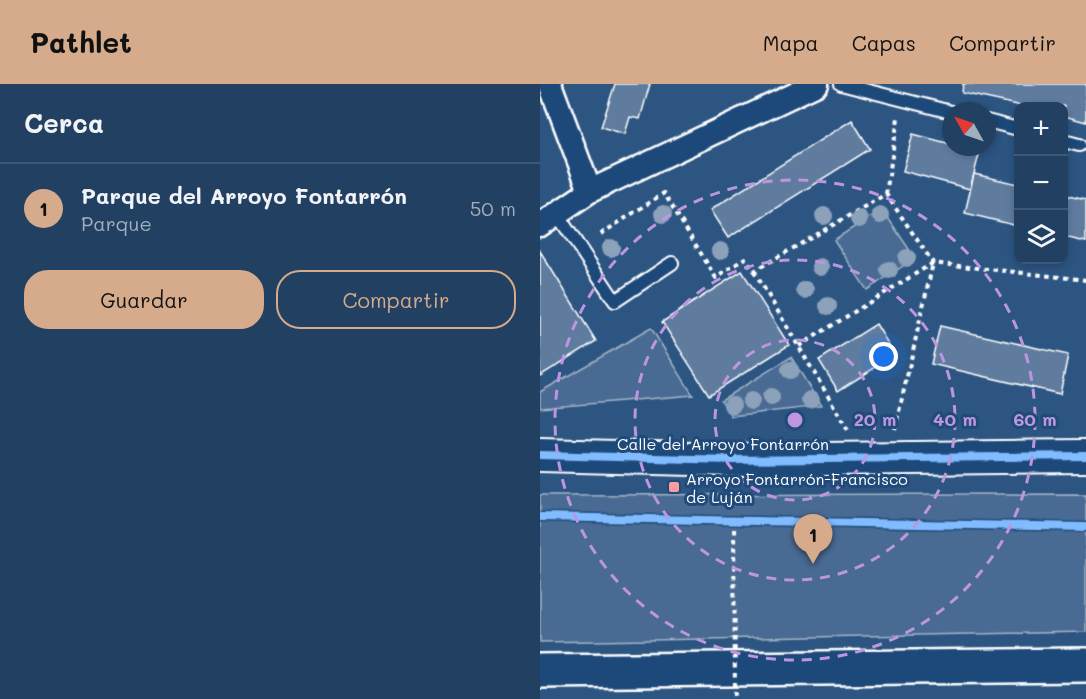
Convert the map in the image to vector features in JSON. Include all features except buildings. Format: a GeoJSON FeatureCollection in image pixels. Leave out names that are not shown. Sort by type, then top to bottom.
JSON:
{"type":"FeatureCollection","features":[{"type":"Feature","properties":{"kind":"highway"},"geometry":{"type":"LineString","coordinates":[[540,671],[1086,665]]}},
{"type":"Feature","properties":{"kind":"street"},"geometry":{"type":"LineString","coordinates":[[550,84],[590,191]]}},
{"type":"Feature","properties":{"kind":"street"},"geometry":{"type":"LineString","coordinates":[[548,219],[590,191],[817,84]]}},
{"type":"Feature","properties":{"kind":"street","name":"Calle del Arroyo Fontarrón"},"geometry":{"type":"LineString","coordinates":[[540,455],[730,460],[864,456],[896,458],[1086,456]]}},
{"type":"Feature","properties":{"kind":"lane"},"geometry":{"type":"LineString","coordinates":[[841,84],[942,110]]}},
{"type":"Feature","properties":{"kind":"lane"},"geometry":{"type":"LineString","coordinates":[[996,123],[1014,128]]}},
{"type":"Feature","properties":{"kind":"lane"},"geometry":{"type":"LineString","coordinates":[[1068,142],[1079,145]]}},
{"type":"Feature","properties":{"kind":"lane"},"geometry":{"type":"LineString","coordinates":[[548,219],[615,301],[672,263]]}},
{"type":"Feature","properties":{"kind":"path"},"geometry":{"type":"LineString","coordinates":[[896,458],[895,428],[933,263],[886,194],[901,99]]}},
{"type":"Feature","properties":{"kind":"path"},"geometry":{"type":"LineString","coordinates":[[601,234],[664,193],[716,278],[746,258],[864,456]]}},
{"type":"Feature","properties":{"kind":"path"},"geometry":{"type":"LineString","coordinates":[[754,272],[886,194]]}},
{"type":"Feature","properties":{"kind":"path"},"geometry":{"type":"LineString","coordinates":[[799,346],[933,263],[1086,280]]}},
{"type":"Feature","properties":{"kind":"path"},"geometry":{"type":"LineString","coordinates":[[723,520],[746,520]]}},
{"type":"Feature","properties":{"kind":"path"},"geometry":{"type":"LineString","coordinates":[[734,520],[735,699]]}},
{"type":"Feature","properties":{"kind":"shaded area"},"geometry":{"type":"Polygon","coordinates":[[[882,209],[915,258],[867,290],[834,240],[882,209]]]}},
{"type":"Feature","properties":{"kind":"shaded area"},"geometry":{"type":"Polygon","coordinates":[[[651,328],[693,395],[540,408],[540,392],[651,328]]]}},
{"type":"Feature","properties":{"kind":"shaded area"},"geometry":{"type":"Polygon","coordinates":[[[791,357],[821,406],[731,416],[721,400],[791,357]]]}},
{"type":"Feature","properties":{"kind":"shaded area"},"geometry":{"type":"Polygon","coordinates":[[[1086,494],[1086,632],[540,642],[540,495],[1086,494]]]}},
{"type":"Feature","properties":{"kind":"cycle path"},"geometry":{"type":"LineString","coordinates":[[540,455],[731,460],[1086,456]]}},
{"type":"Feature","properties":{"kind":"cycle path"},"geometry":{"type":"LineString","coordinates":[[540,517],[1086,527]]}},
{"type":"Feature","properties":{"kind":"place","name":"Arroyo Fontarrón-Francisco de Luján"},"geometry":{"type":"Point","coordinates":[674,487]}},
{"type":"Feature","properties":{"kind":"place","name":"Parque del Arroyo Fontarrón"},"geometry":{"type":"Point","coordinates":[813,564]}}]}
